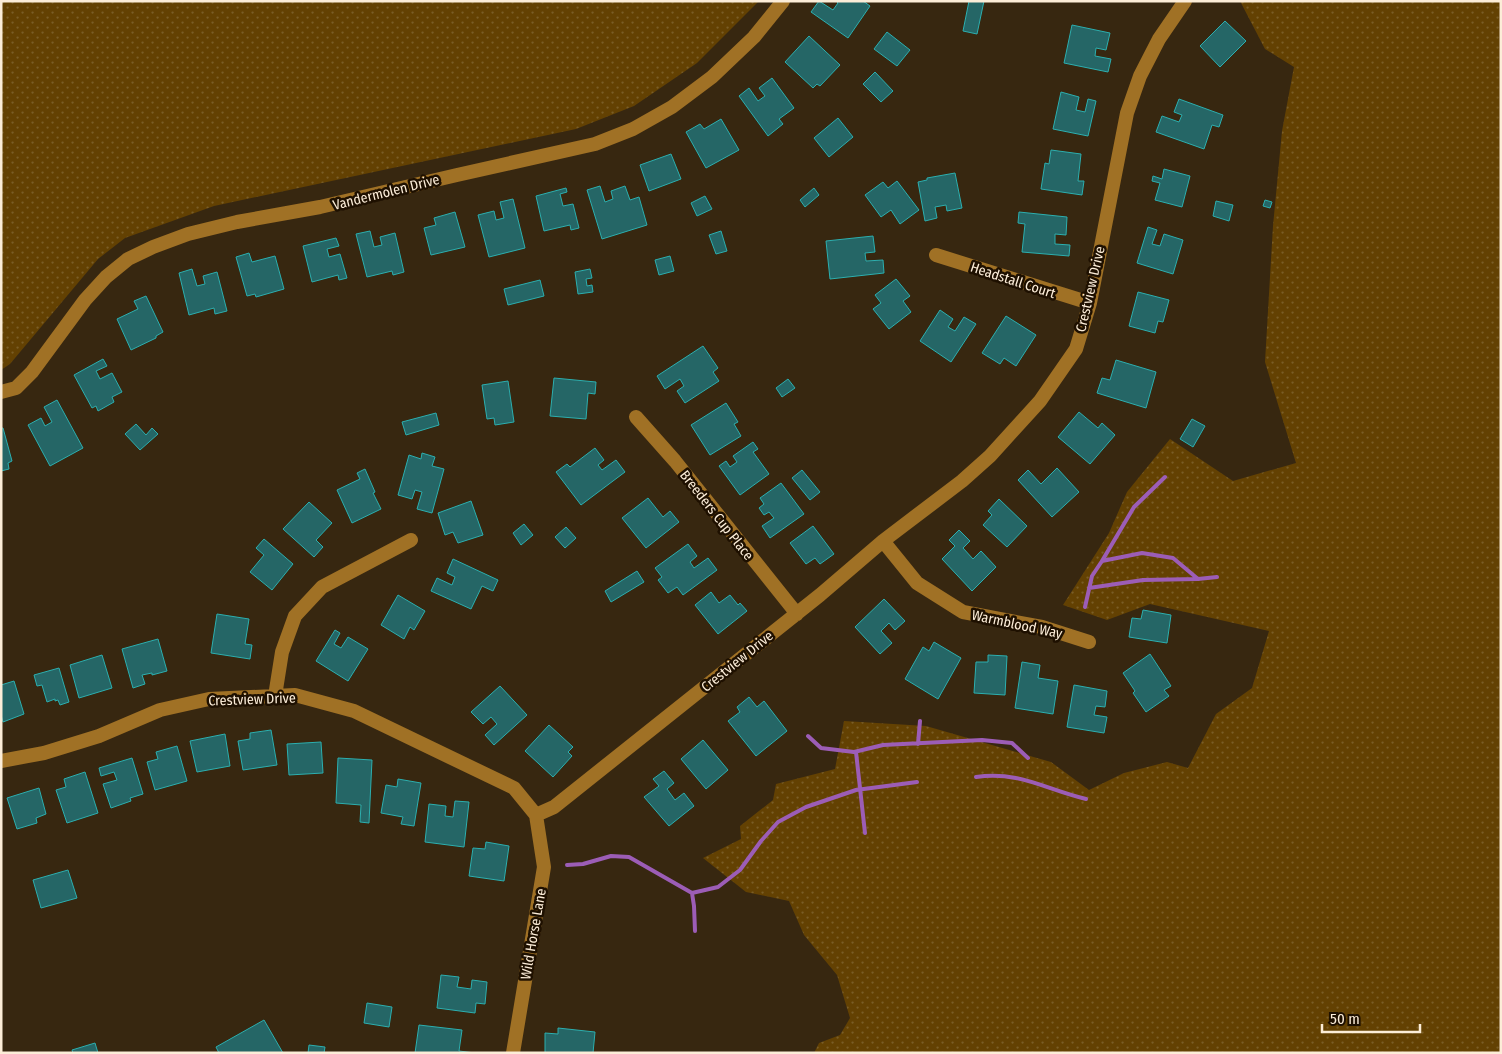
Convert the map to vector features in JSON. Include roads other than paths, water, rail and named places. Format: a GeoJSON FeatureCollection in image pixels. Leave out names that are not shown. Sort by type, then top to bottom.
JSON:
{"type":"FeatureCollection","features":[{"type":"Feature","properties":{"kind":"street","name":"Vandermolen Drive"},"geometry":{"type":"LineString","coordinates":[[1,392],[16,388],[32,372],[85,300],[106,276],[128,259],[188,234],[237,222],[320,207],[457,174],[595,144],[633,129],[672,107],[712,76],[754,37],[783,1]]}},
{"type":"Feature","properties":{"kind":"street","name":"Crestview Drive"},"geometry":{"type":"LineString","coordinates":[[1,761],[44,753],[99,736],[160,710],[209,699],[295,695],[354,711],[514,788],[536,815],[554,807],[796,614],[883,540],[962,481],[990,456],[1040,401],[1076,349],[1090,303],[1127,113],[1140,76],[1184,1]]}},
{"type":"Feature","properties":{"kind":"street","name":"Headstall Court"},"geometry":{"type":"LineString","coordinates":[[936,256],[1090,303]]}},
{"type":"Feature","properties":{"kind":"street","name":"Breeders Cup Place"},"geometry":{"type":"LineString","coordinates":[[636,417],[675,461],[796,614]]}},
{"type":"Feature","properties":{"kind":"street"},"geometry":{"type":"LineString","coordinates":[[275,696],[282,652],[295,616],[322,587],[411,540]]}},
{"type":"Feature","properties":{"kind":"street","name":"Warmblood Way"},"geometry":{"type":"LineString","coordinates":[[883,540],[917,583],[963,612],[1042,627],[1090,642]]}},
{"type":"Feature","properties":{"kind":"street","name":"Wild Horse Lane"},"geometry":{"type":"LineString","coordinates":[[512,1053],[544,867],[536,815]]}},
{"type":"Feature","properties":{"kind":"waterway"},"geometry":{"type":"LineString","coordinates":[[1102,561],[1134,507],[1165,477]]}},
{"type":"Feature","properties":{"kind":"waterway"},"geometry":{"type":"LineString","coordinates":[[1085,607],[1092,576],[1102,561],[1142,553],[1173,558],[1198,579],[1217,577]]}},
{"type":"Feature","properties":{"kind":"waterway"},"geometry":{"type":"LineString","coordinates":[[1089,588],[1143,580],[1198,579]]}},
{"type":"Feature","properties":{"kind":"waterway"},"geometry":{"type":"LineString","coordinates":[[918,744],[920,721]]}},
{"type":"Feature","properties":{"kind":"waterway"},"geometry":{"type":"LineString","coordinates":[[808,736],[821,748],[854,752],[883,745],[982,740],[1012,743],[1028,758]]}},
{"type":"Feature","properties":{"kind":"waterway"},"geometry":{"type":"LineString","coordinates":[[856,752],[865,833]]}},
{"type":"Feature","properties":{"kind":"waterway"},"geometry":{"type":"LineString","coordinates":[[976,777],[1006,776],[1086,799]]}},
{"type":"Feature","properties":{"kind":"waterway"},"geometry":{"type":"LineString","coordinates":[[567,865],[583,864],[611,856],[629,857],[692,893],[718,887],[740,870],[761,841],[778,822],[806,807],[856,790],[917,782]]}},
{"type":"Feature","properties":{"kind":"waterway"},"geometry":{"type":"LineString","coordinates":[[692,893],[695,931]]}}]}
